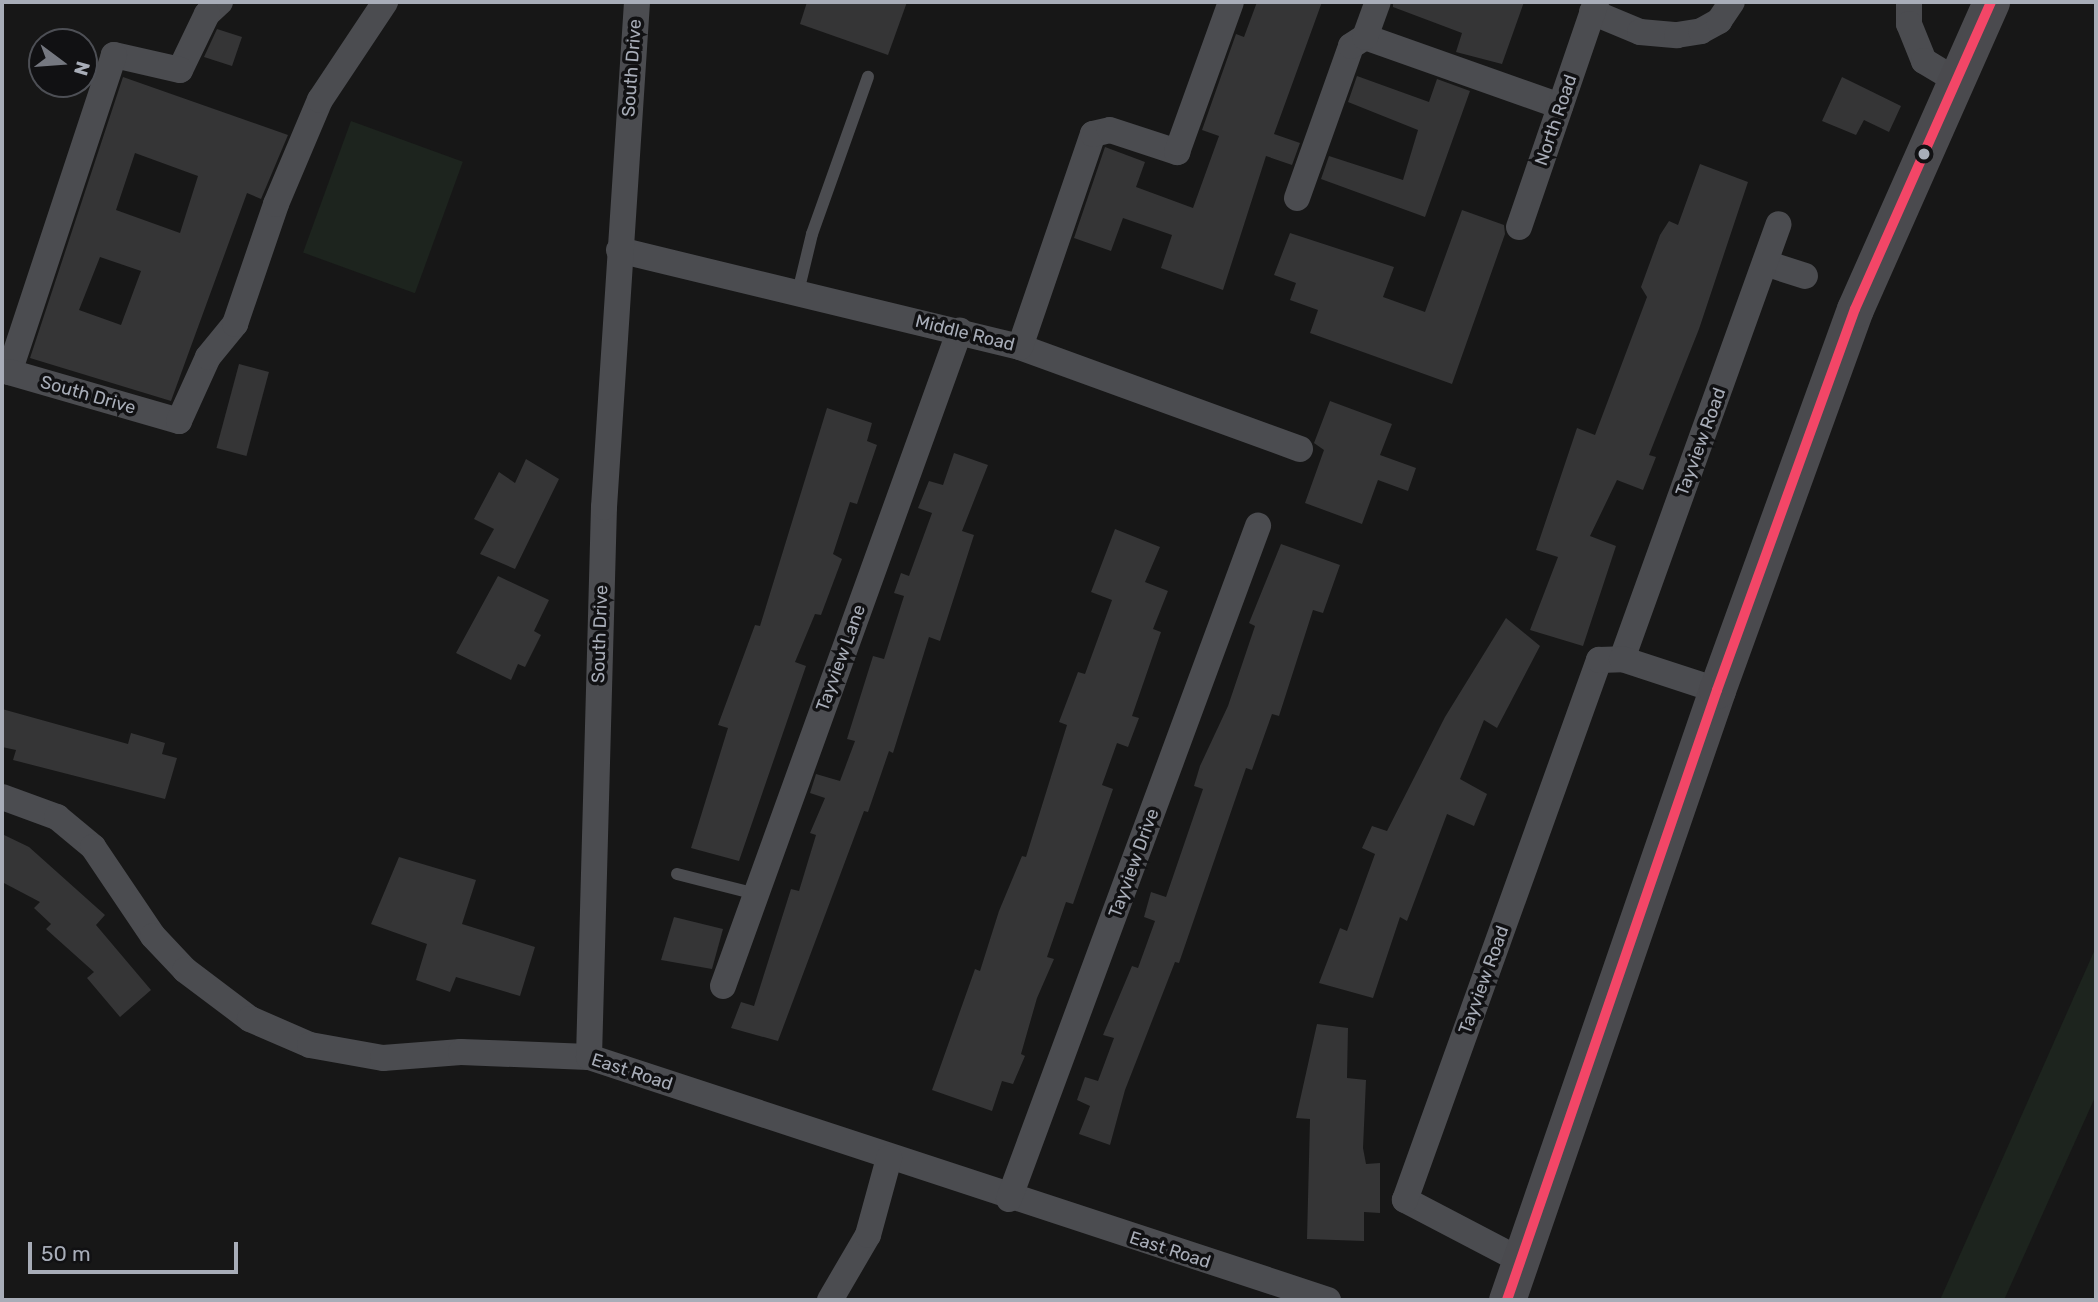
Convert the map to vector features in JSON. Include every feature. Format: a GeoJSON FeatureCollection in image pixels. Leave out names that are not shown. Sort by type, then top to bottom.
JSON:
{"type":"FeatureCollection","features":[{"type":"Feature","properties":{"kind":"street","name":"South Drive"},"geometry":{"type":"LineString","coordinates":[[220,2],[207,14],[180,70],[114,55],[9,372],[179,421],[208,357],[235,324],[276,204],[320,100],[385,2]]}},
{"type":"Feature","properties":{"kind":"street","name":"South Drive"},"geometry":{"type":"LineString","coordinates":[[589,1056],[604,507],[637,2]]}},
{"type":"Feature","properties":{"kind":"street"},"geometry":{"type":"LineString","coordinates":[[1020,347],[1093,134],[1110,130],[1177,152],[1231,2]]}},
{"type":"Feature","properties":{"kind":"street"},"geometry":{"type":"LineString","coordinates":[[1297,198],[1351,46],[1365,37],[1378,2]]}},
{"type":"Feature","properties":{"kind":"street","name":"North Road"},"geometry":{"type":"LineString","coordinates":[[1519,227],[1594,7],[1640,32],[1677,35],[1701,31],[1719,21],[1732,2]]}},
{"type":"Feature","properties":{"kind":"street"},"geometry":{"type":"LineString","coordinates":[[1909,2],[1909,24],[1924,61],[1956,80]]}},
{"type":"Feature","properties":{"kind":"street"},"geometry":{"type":"LineString","coordinates":[[1507,1300],[1717,690],[1855,309],[1991,2]]}},
{"type":"Feature","properties":{"kind":"street"},"geometry":{"type":"LineString","coordinates":[[1365,37],[1560,106]]}},
{"type":"Feature","properties":{"kind":"street","name":"Tayview Road"},"geometry":{"type":"LineString","coordinates":[[1520,1260],[1405,1200],[1599,660],[1622,659],[1779,224]]}},
{"type":"Feature","properties":{"kind":"street","name":"Middle Road"},"geometry":{"type":"LineString","coordinates":[[620,250],[960,330],[1020,347],[1300,449]]}},
{"type":"Feature","properties":{"kind":"street"},"geometry":{"type":"LineString","coordinates":[[1765,263],[1805,276]]}},
{"type":"Feature","properties":{"kind":"street","name":"Tayview Lane"},"geometry":{"type":"LineString","coordinates":[[723,986],[960,330]]}},
{"type":"Feature","properties":{"kind":"street","name":"Tayview Drive"},"geometry":{"type":"LineString","coordinates":[[1009,1199],[1258,527]]}},
{"type":"Feature","properties":{"kind":"street"},"geometry":{"type":"LineString","coordinates":[[1622,659],[1717,690]]}},
{"type":"Feature","properties":{"kind":"street","name":"East Road"},"geometry":{"type":"LineString","coordinates":[[2,797],[57,817],[93,846],[153,936],[186,970],[250,1019],[310,1045],[383,1058],[461,1052],[589,1056],[1009,1199],[1328,1300]]}},
{"type":"Feature","properties":{"kind":"street"},"geometry":{"type":"LineString","coordinates":[[830,1300],[868,1236],[889,1158]]}},
{"type":"Feature","properties":{"kind":"lane"},"geometry":{"type":"LineString","coordinates":[[798,292],[812,234],[868,77]]}},
{"type":"Feature","properties":{"kind":"lane"},"geometry":{"type":"LineString","coordinates":[[677,874],[756,894]]}},
{"type":"Feature","properties":{"kind":"shaded area"},"geometry":{"type":"Polygon","coordinates":[[[351,121],[463,162],[415,293],[303,253],[351,121]]]}},
{"type":"Feature","properties":{"kind":"shaded area"},"geometry":{"type":"Polygon","coordinates":[[[2096,947],[2096,1095],[2004,1300],[1940,1300],[2096,947]]]}},
{"type":"Feature","properties":{"kind":"building"},"geometry":{"type":"Polygon","coordinates":[[[807,2],[907,2],[888,55],[800,24],[807,2]]]}},
{"type":"Feature","properties":{"kind":"building"},"geometry":{"type":"Polygon","coordinates":[[[1257,2],[1322,2],[1274,134],[1300,143],[1292,165],[1266,156],[1223,290],[1161,268],[1172,235],[1123,218],[1111,251],[1074,238],[1105,147],[1145,162],[1136,187],[1193,208],[1219,136],[1202,130],[1236,34],[1244,37],[1257,2]]]}},
{"type":"Feature","properties":{"kind":"building"},"geometry":{"type":"Polygon","coordinates":[[[1393,2],[1524,2],[1502,64],[1456,52],[1462,33],[1393,7],[1393,2]]]}},
{"type":"Feature","properties":{"kind":"building"},"geometry":{"type":"Polygon","coordinates":[[[217,29],[242,37],[232,66],[204,57],[217,29]]]}},
{"type":"Feature","properties":{"kind":"building"},"geometry":{"type":"Polygon","coordinates":[[[1357,76],[1429,102],[1437,79],[1470,91],[1425,217],[1321,179],[1329,156],[1403,180],[1418,130],[1348,102],[1357,76]]]}},
{"type":"Feature","properties":{"kind":"building"},"geometry":{"type":"Polygon","coordinates":[[[123,77],[288,135],[261,199],[247,193],[171,401],[30,358],[123,77]],[[135,153],[116,210],[180,233],[198,176],[135,153]],[[100,257],[79,310],[121,325],[141,271],[100,257]]]}},
{"type":"Feature","properties":{"kind":"building"},"geometry":{"type":"Polygon","coordinates":[[[1842,77],[1901,106],[1889,132],[1864,120],[1856,135],[1822,121],[1842,77]]]}},
{"type":"Feature","properties":{"kind":"building"},"geometry":{"type":"Polygon","coordinates":[[[1700,164],[1748,182],[1699,329],[1649,455],[1656,457],[1643,490],[1617,480],[1590,536],[1616,546],[1583,646],[1530,630],[1558,557],[1536,550],[1577,428],[1595,435],[1647,297],[1641,287],[1660,235],[1669,221],[1678,225],[1700,164]]]}},
{"type":"Feature","properties":{"kind":"building"},"geometry":{"type":"Polygon","coordinates":[[[1462,210],[1504,225],[1505,234],[1452,384],[1310,333],[1318,310],[1290,300],[1296,283],[1274,275],[1290,233],[1394,267],[1383,297],[1425,312],[1462,210]]]}},
{"type":"Feature","properties":{"kind":"building"},"geometry":{"type":"Polygon","coordinates":[[[239,364],[269,372],[246,456],[216,448],[239,364]]]}},
{"type":"Feature","properties":{"kind":"building"},"geometry":{"type":"Polygon","coordinates":[[[1330,401],[1392,424],[1380,455],[1416,468],[1408,491],[1378,480],[1362,524],[1305,503],[1324,450],[1314,443],[1330,401]]]}},
{"type":"Feature","properties":{"kind":"building"},"geometry":{"type":"Polygon","coordinates":[[[827,408],[872,423],[867,441],[877,445],[857,504],[850,502],[833,554],[842,559],[821,615],[815,614],[795,662],[806,666],[739,861],[691,848],[728,728],[718,725],[755,625],[760,626],[827,408]]]}},
{"type":"Feature","properties":{"kind":"building"},"geometry":{"type":"Polygon","coordinates":[[[954,453],[988,465],[962,531],[974,535],[940,641],[929,637],[893,753],[889,751],[868,812],[864,811],[778,1041],[731,1028],[741,1002],[754,1006],[791,889],[799,891],[816,835],[810,833],[825,798],[810,793],[816,774],[840,781],[855,741],[847,739],[873,656],[884,659],[904,596],[894,593],[901,573],[909,576],[932,513],[918,508],[929,481],[943,485],[954,453]]]}},
{"type":"Feature","properties":{"kind":"building"},"geometry":{"type":"Polygon","coordinates":[[[526,459],[559,479],[515,569],[480,554],[494,529],[474,519],[499,472],[515,483],[526,459]]]}},
{"type":"Feature","properties":{"kind":"building"},"geometry":{"type":"Polygon","coordinates":[[[1115,529],[1160,547],[1145,582],[1168,591],[1153,629],[1161,632],[1132,716],[1139,718],[1128,747],[1117,743],[1102,785],[1113,789],[1073,904],[1066,902],[1047,957],[1054,959],[1037,998],[1021,1054],[1025,1056],[1013,1084],[1002,1081],[992,1111],[932,1090],[975,969],[980,971],[999,911],[1022,856],[1026,857],[1067,725],[1059,722],[1078,672],[1085,674],[1112,600],[1091,592],[1115,529]]]}},
{"type":"Feature","properties":{"kind":"building"},"geometry":{"type":"Polygon","coordinates":[[[1281,544],[1340,565],[1323,613],[1313,610],[1279,716],[1272,714],[1252,770],[1246,768],[1179,963],[1175,962],[1125,1090],[1110,1145],[1079,1134],[1090,1106],[1077,1100],[1085,1077],[1098,1081],[1114,1038],[1103,1035],[1132,966],[1138,968],[1155,921],[1144,917],[1151,892],[1166,897],[1203,789],[1194,786],[1200,766],[1228,706],[1255,626],[1249,623],[1281,544]]]}},
{"type":"Feature","properties":{"kind":"building"},"geometry":{"type":"Polygon","coordinates":[[[498,576],[549,600],[534,631],[541,635],[525,667],[518,664],[511,680],[456,653],[498,576]]]}},
{"type":"Feature","properties":{"kind":"building"},"geometry":{"type":"Polygon","coordinates":[[[1506,618],[1540,646],[1497,728],[1484,720],[1460,779],[1487,794],[1474,826],[1447,814],[1407,921],[1400,917],[1373,998],[1319,983],[1340,928],[1347,931],[1375,854],[1362,848],[1372,826],[1387,831],[1445,717],[1506,618]]]}},
{"type":"Feature","properties":{"kind":"building"},"geometry":{"type":"Polygon","coordinates":[[[2,709],[128,744],[131,733],[165,743],[162,754],[177,758],[165,799],[13,760],[16,750],[2,747],[2,709]]]}},
{"type":"Feature","properties":{"kind":"building"},"geometry":{"type":"Polygon","coordinates":[[[2,834],[29,847],[105,915],[96,925],[151,990],[120,1017],[87,978],[94,972],[46,929],[51,924],[34,908],[40,902],[2,882],[2,834]]]}},
{"type":"Feature","properties":{"kind":"building"},"geometry":{"type":"Polygon","coordinates":[[[399,857],[476,880],[462,924],[535,947],[520,996],[456,977],[450,992],[416,980],[427,944],[371,924],[399,857]]]}},
{"type":"Feature","properties":{"kind":"building"},"geometry":{"type":"Polygon","coordinates":[[[674,917],[723,929],[712,969],[661,960],[674,917]]]}},
{"type":"Feature","properties":{"kind":"building"},"geometry":{"type":"Polygon","coordinates":[[[1317,1024],[1348,1028],[1347,1078],[1366,1080],[1363,1148],[1366,1164],[1380,1163],[1380,1213],[1364,1212],[1364,1241],[1307,1239],[1310,1119],[1296,1118],[1317,1024]]]}},
{"type":"Feature","properties":{"kind":"transit line"},"geometry":{"type":"LineString","coordinates":[[1507,1300],[1717,690],[1855,309],[1991,2]]}}]}
